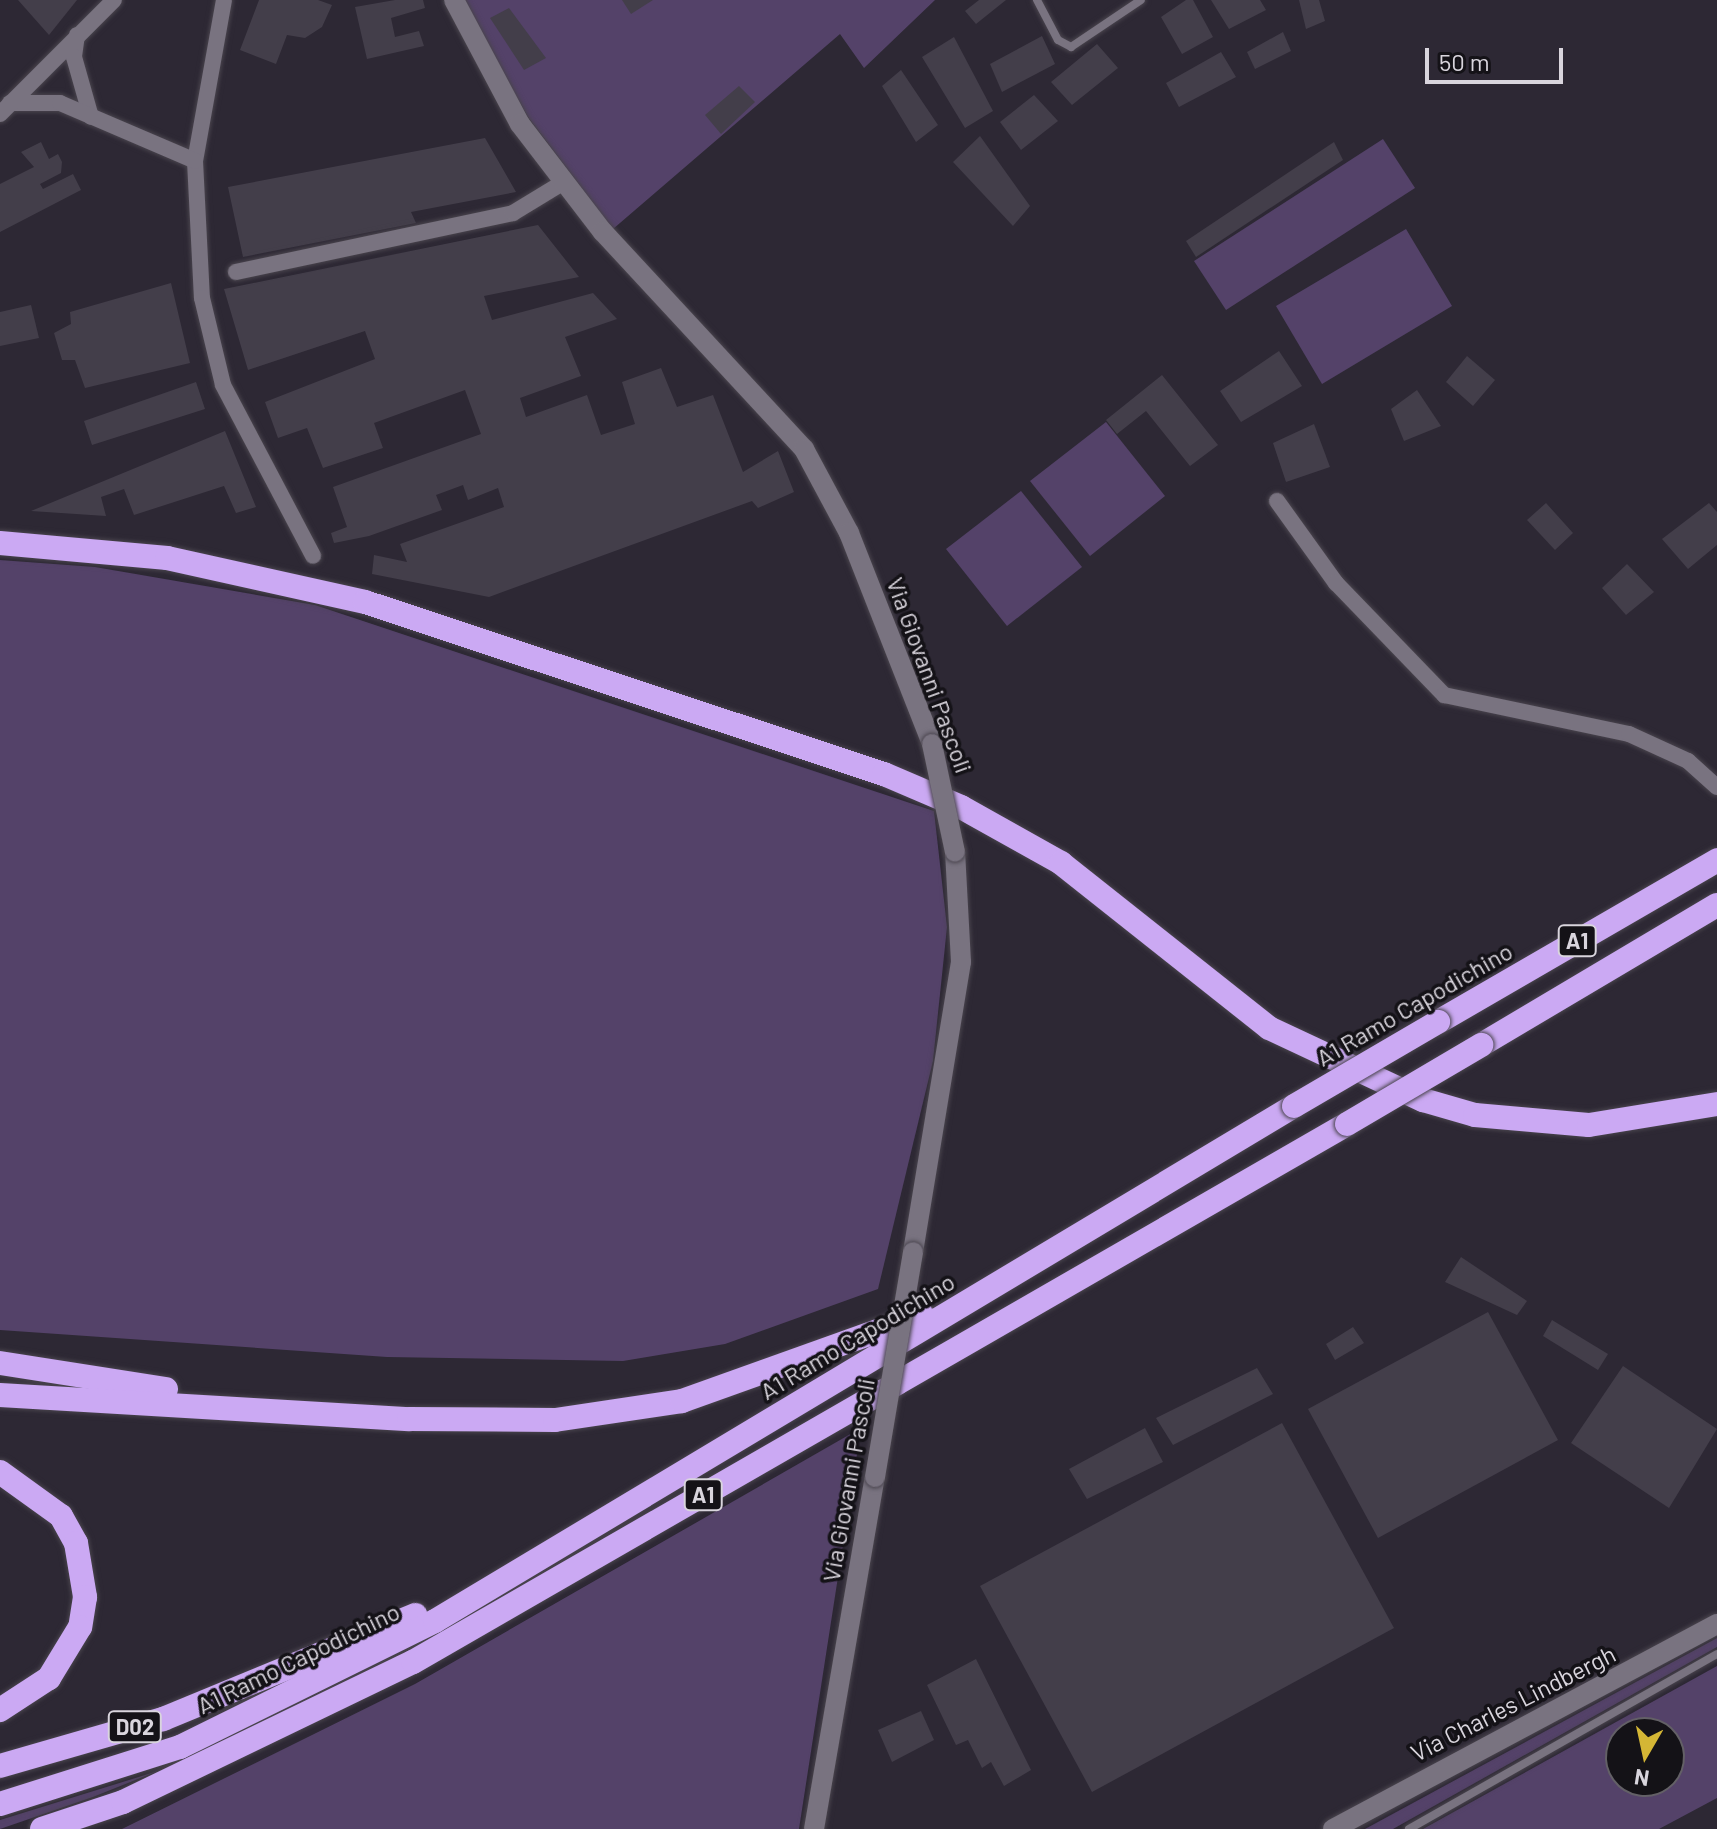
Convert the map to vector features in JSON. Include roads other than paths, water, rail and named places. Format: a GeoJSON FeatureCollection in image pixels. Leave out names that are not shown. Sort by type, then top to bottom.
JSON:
{"type":"FeatureCollection","features":[{"type":"Feature","properties":{"kind":"highway"},"geometry":{"type":"LineString","coordinates":[[0,543],[167,558],[365,602],[884,774],[961,807],[1061,863],[1269,1028],[1423,1100],[1475,1115],[1589,1125],[1717,1104]]}},
{"type":"Feature","properties":{"kind":"highway","name":"A1 Ramo Capodichino"},"geometry":{"type":"LineString","coordinates":[[0,1804],[180,1747],[307,1690],[519,1569],[1294,1106],[1717,860]]}},
{"type":"Feature","properties":{"kind":"highway","name":"A1"},"geometry":{"type":"LineString","coordinates":[[42,1829],[123,1802],[413,1662],[1347,1124],[1717,905]]}},
{"type":"Feature","properties":{"kind":"highway"},"geometry":{"type":"LineString","coordinates":[[0,1395],[262,1407],[483,1422],[618,1413],[753,1380],[883,1326],[971,1301]]}},
{"type":"Feature","properties":{"kind":"highway"},"geometry":{"type":"LineString","coordinates":[[0,1363],[262,1407]]}},
{"type":"Feature","properties":{"kind":"highway"},"geometry":{"type":"LineString","coordinates":[[0,1472],[61,1516],[76,1543],[85,1597],[80,1627],[49,1678],[0,1710]]}},
{"type":"Feature","properties":{"kind":"highway","name":"D02"},"geometry":{"type":"LineString","coordinates":[[0,1766],[268,1680],[519,1569]]}},
{"type":"Feature","properties":{"kind":"street"},"geometry":{"type":"LineString","coordinates":[[5,108],[114,0]]}},
{"type":"Feature","properties":{"kind":"street"},"geometry":{"type":"LineString","coordinates":[[224,0],[195,161],[202,298],[223,385],[313,556]]}},
{"type":"Feature","properties":{"kind":"street","name":"Via Giovanni Pascoli"},"geometry":{"type":"LineString","coordinates":[[454,0],[520,124],[564,182],[804,449],[849,533],[932,744],[955,852],[961,962],[814,1829]]}},
{"type":"Feature","properties":{"kind":"street"},"geometry":{"type":"LineString","coordinates":[[77,35],[74,57],[91,117]]}},
{"type":"Feature","properties":{"kind":"street"},"geometry":{"type":"LineString","coordinates":[[5,108],[60,103],[195,161]]}},
{"type":"Feature","properties":{"kind":"street"},"geometry":{"type":"LineString","coordinates":[[236,272],[513,213],[564,182]]}},
{"type":"Feature","properties":{"kind":"street"},"geometry":{"type":"LineString","coordinates":[[1277,501],[1336,583],[1444,695],[1629,734],[1688,761],[1717,787]]}},
{"type":"Feature","properties":{"kind":"street","name":"Via Charles Lindbergh"},"geometry":{"type":"LineString","coordinates":[[1333,1829],[1717,1624]]}},
{"type":"Feature","properties":{"kind":"lane"},"geometry":{"type":"LineString","coordinates":[[1037,0],[1058,40],[1071,47],[1141,0]]}},
{"type":"Feature","properties":{"kind":"lane"},"geometry":{"type":"LineString","coordinates":[[1409,1829],[1717,1654]]}}]}
